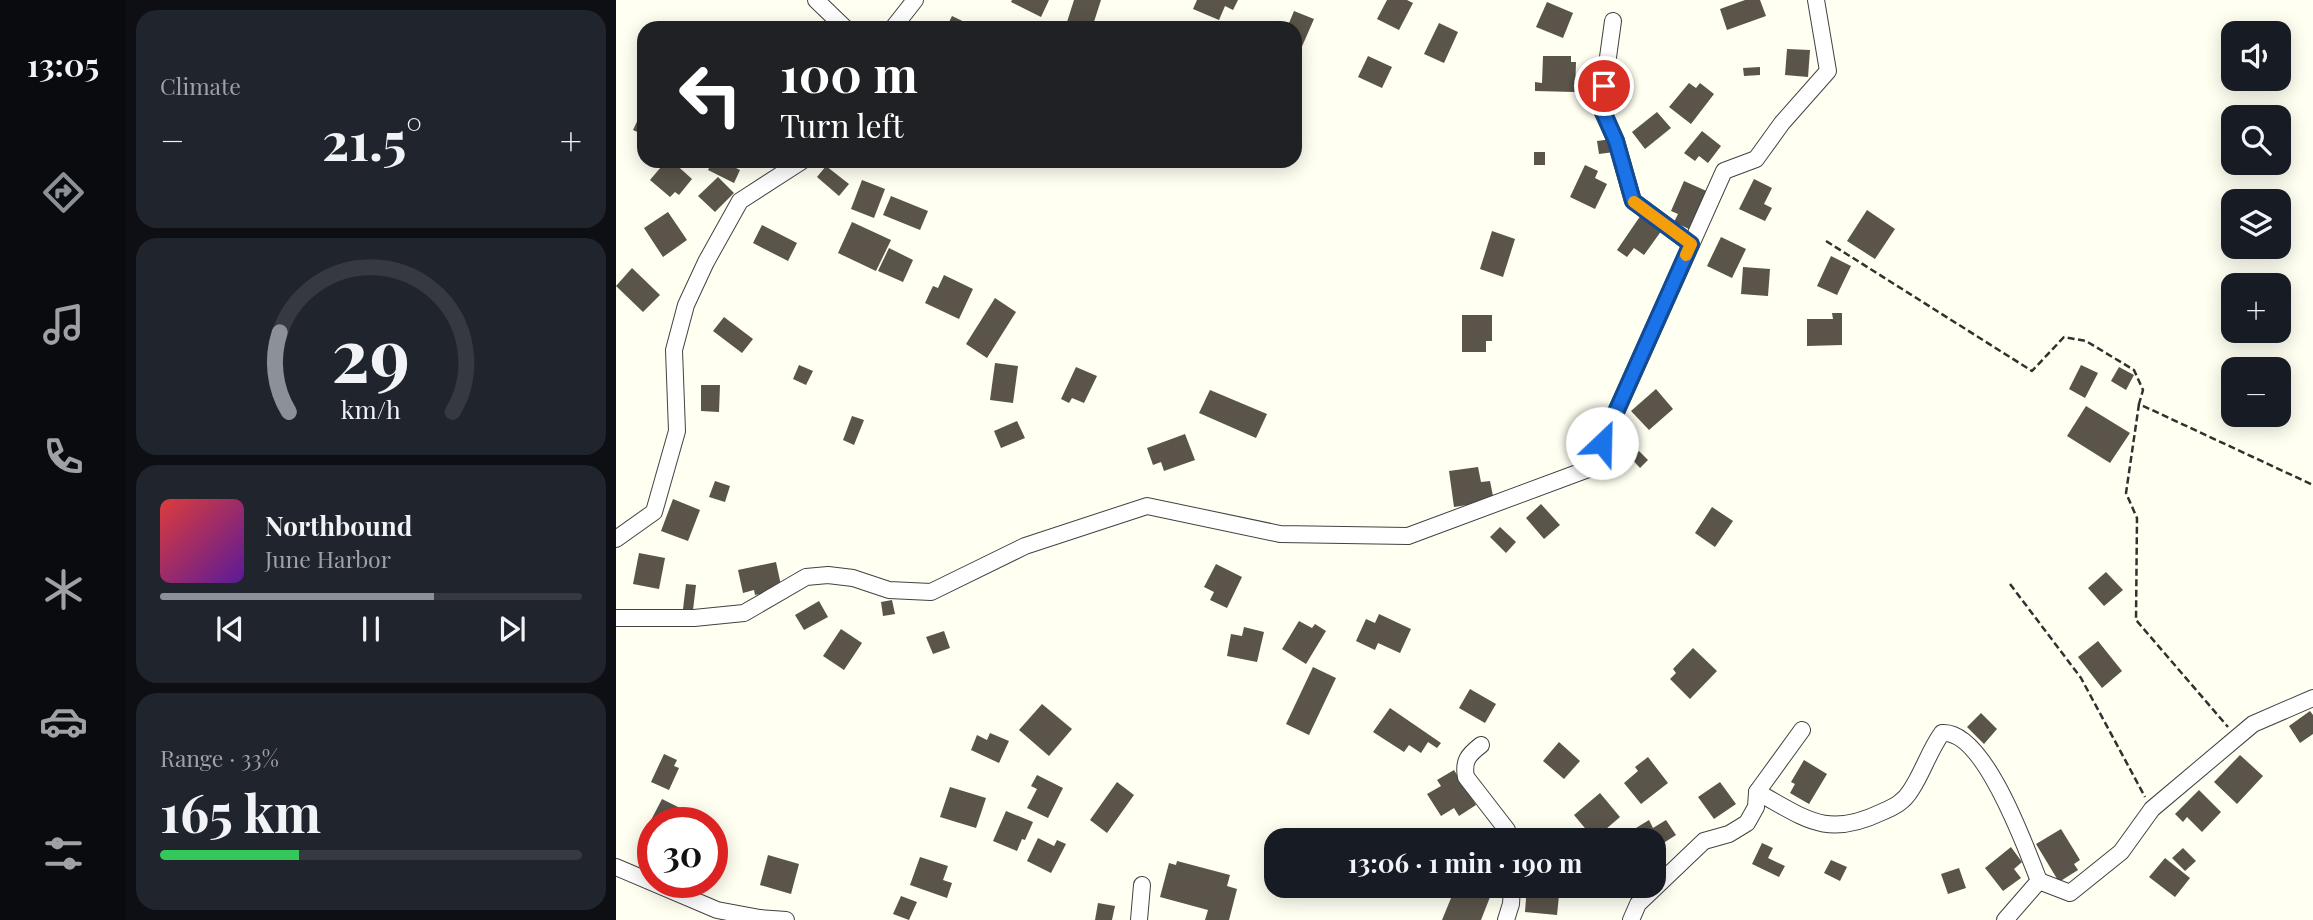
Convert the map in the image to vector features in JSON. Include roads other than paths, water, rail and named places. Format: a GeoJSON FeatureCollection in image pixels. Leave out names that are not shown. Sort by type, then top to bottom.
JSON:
{"type":"FeatureCollection","features":[{"type":"Feature","properties":{"kind":"street"},"geometry":{"type":"LineString","coordinates":[[816,0],[838,21]]}},
{"type":"Feature","properties":{"kind":"street"},"geometry":{"type":"LineString","coordinates":[[898,21],[915,0]]}},
{"type":"Feature","properties":{"kind":"street"},"geometry":{"type":"LineString","coordinates":[[616,618],[694,618],[744,613],[806,577],[817,576],[853,578],[889,590],[931,592],[1025,546],[1147,506],[1280,534],[1408,536],[1591,468],[1724,171],[1756,159],[1782,123],[1828,71],[1816,0]]}},
{"type":"Feature","properties":{"kind":"street"},"geometry":{"type":"LineString","coordinates":[[1613,21],[1601,107],[1616,141],[1633,201],[1691,244]]}},
{"type":"Feature","properties":{"kind":"street"},"geometry":{"type":"LineString","coordinates":[[616,539],[654,512],[677,432],[674,350],[686,305],[706,262],[740,201],[791,168]]}},
{"type":"Feature","properties":{"kind":"street"},"geometry":{"type":"LineString","coordinates":[[1757,792],[1811,821],[1836,826],[1869,819],[1900,804],[1911,791],[1932,747],[1942,733],[1959,736],[2006,798],[2039,881],[2070,893],[2121,852],[2152,809],[2253,724],[2313,698]]}},
{"type":"Feature","properties":{"kind":"street"},"geometry":{"type":"LineString","coordinates":[[1631,920],[1638,904],[1704,841],[1729,834],[1747,824],[1756,807],[1757,792],[1802,730]]}},
{"type":"Feature","properties":{"kind":"street"},"geometry":{"type":"LineString","coordinates":[[1481,746],[1467,756],[1464,767],[1466,777],[1505,828]]}},
{"type":"Feature","properties":{"kind":"street"},"geometry":{"type":"LineString","coordinates":[[616,867],[717,910],[786,920]]}},
{"type":"Feature","properties":{"kind":"street"},"geometry":{"type":"LineString","coordinates":[[2005,920],[2039,881]]}},
{"type":"Feature","properties":{"kind":"street"},"geometry":{"type":"LineString","coordinates":[[1139,920],[1142,885]]}},
{"type":"Feature","properties":{"kind":"street"},"geometry":{"type":"LineString","coordinates":[[1506,920],[1511,898]]}}]}
